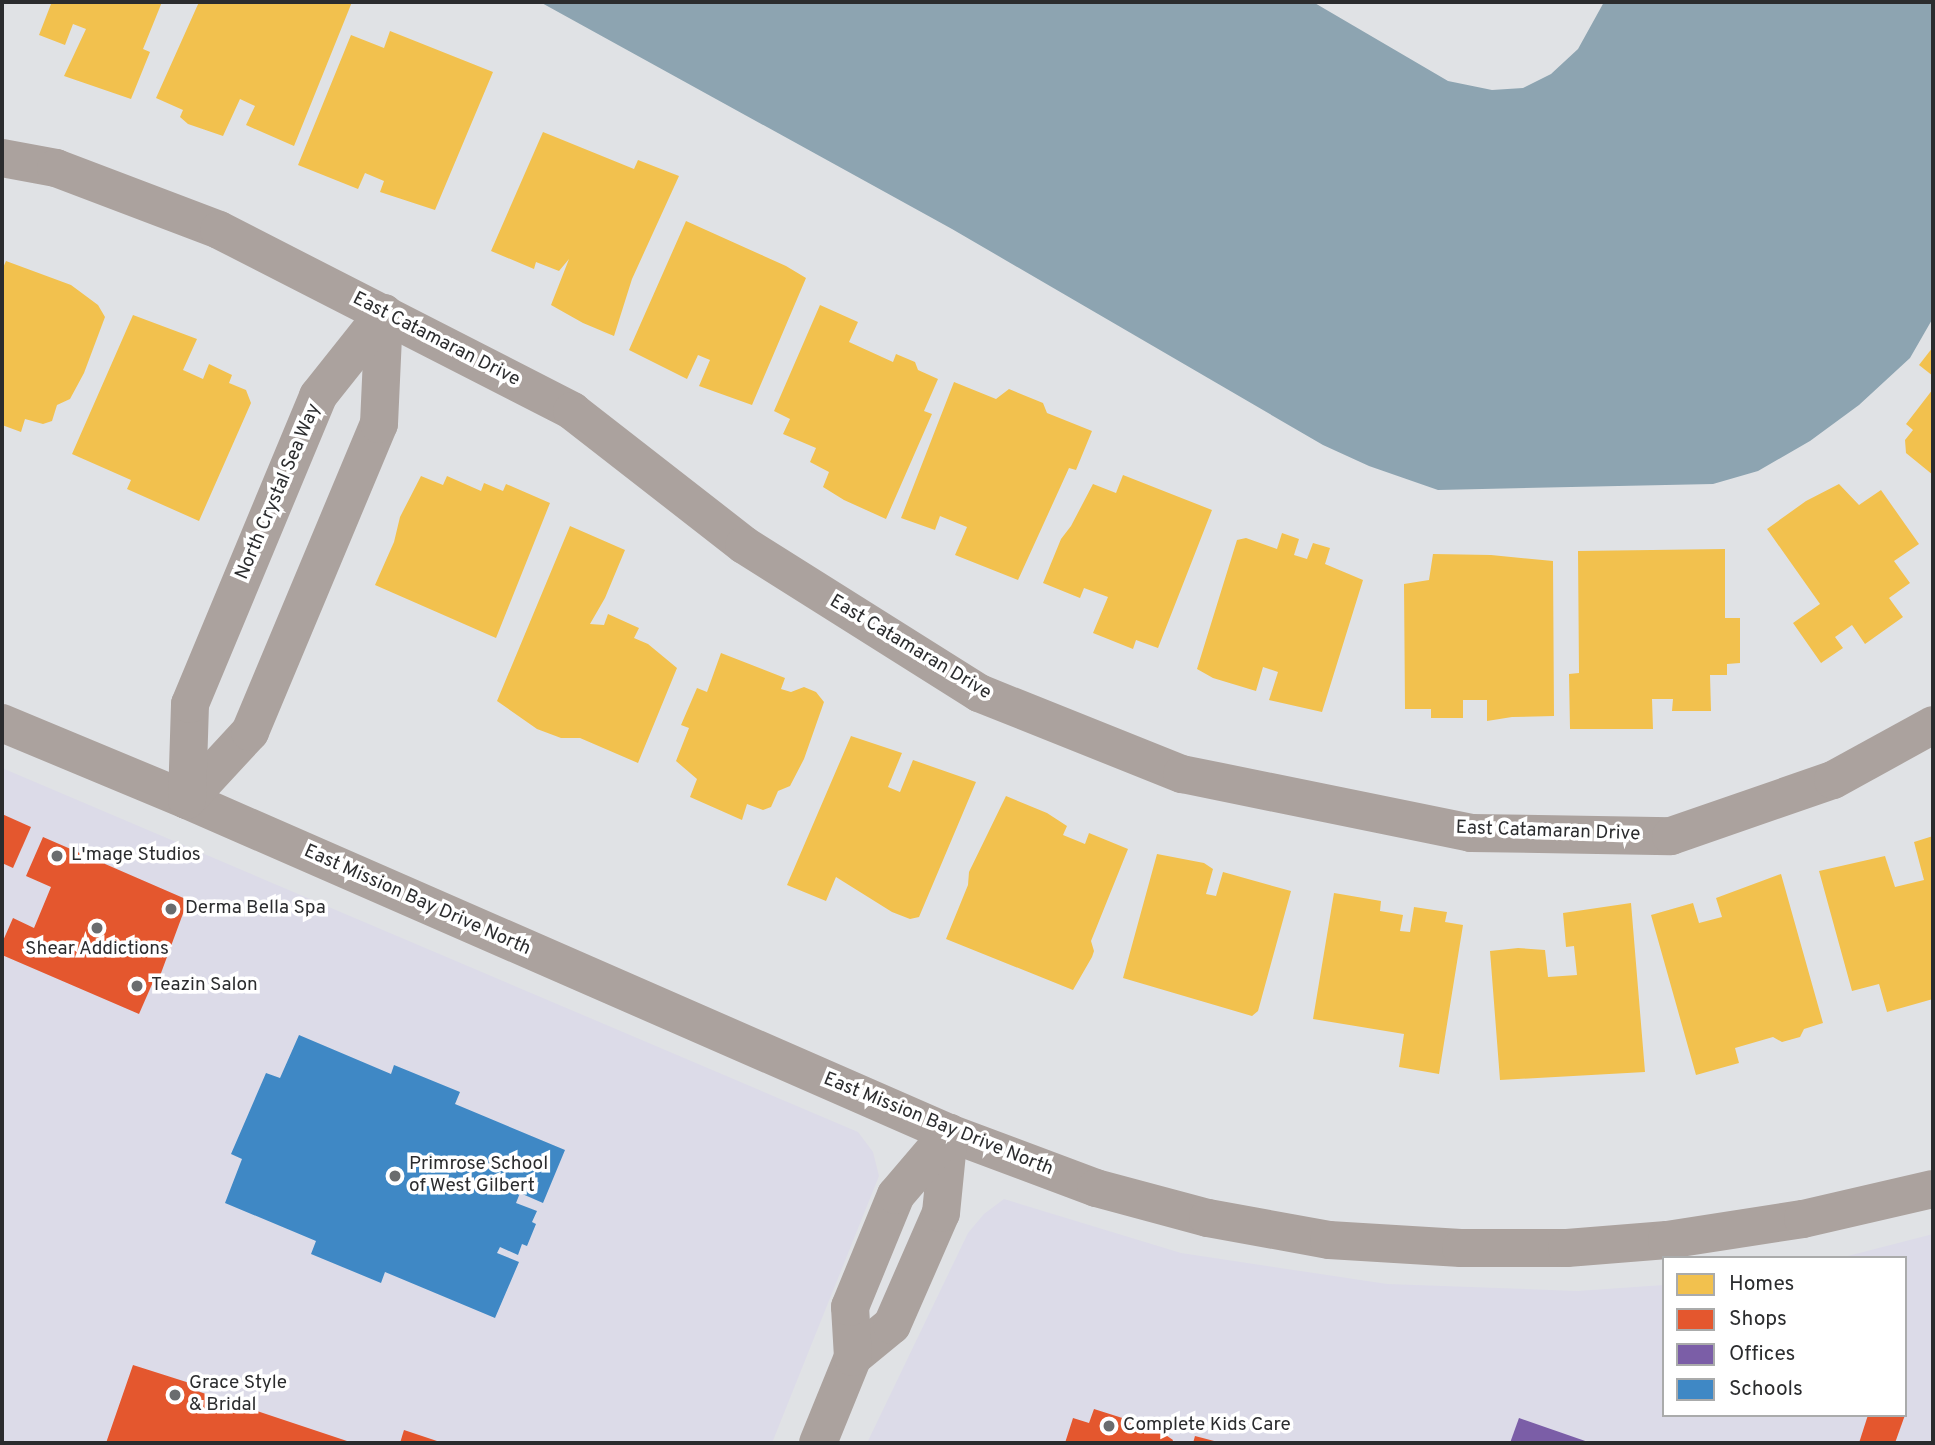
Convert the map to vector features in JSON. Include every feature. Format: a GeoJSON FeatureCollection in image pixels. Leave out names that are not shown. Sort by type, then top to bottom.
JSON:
{"type":"FeatureCollection","features":[{"type":"Feature","properties":{"kind":"street","name":"East Catamaran Drive"},"geometry":{"type":"LineString","coordinates":[[2,158],[56,168],[219,230],[572,411],[744,545],[979,693],[1182,774],[1471,833],[1671,836],[1833,780],[1933,725]]}},
{"type":"Feature","properties":{"kind":"street"},"geometry":{"type":"LineString","coordinates":[[187,800],[250,732],[379,424],[384,313]]}},
{"type":"Feature","properties":{"kind":"street","name":"North Crystal Sea Way"},"geometry":{"type":"LineString","coordinates":[[187,800],[190,704],[318,396],[384,313]]}},
{"type":"Feature","properties":{"kind":"street","name":"East Mission Bay Drive North"},"geometry":{"type":"LineString","coordinates":[[2,723],[187,800],[949,1133],[1096,1188],[1208,1218],[1329,1240],[1448,1247],[1567,1248],[1667,1240],[1803,1219],[1933,1189]]}},
{"type":"Feature","properties":{"kind":"street"},"geometry":{"type":"LineString","coordinates":[[818,1443],[853,1357],[892,1325],[941,1213],[949,1133]]}},
{"type":"Feature","properties":{"kind":"shaded area"},"geometry":{"type":"Polygon","coordinates":[[[2,768],[858,1132],[873,1152],[879,1176],[772,1443],[2,1443],[2,768]]]}},
{"type":"Feature","properties":{"kind":"shaded area"},"geometry":{"type":"Polygon","coordinates":[[[1004,1199],[1181,1253],[1387,1284],[1577,1291],[1662,1285],[1662,1417],[1907,1417],[1907,1256],[1848,1256],[1933,1234],[1933,1443],[867,1443],[968,1233],[984,1214],[1004,1199]]]}},
{"type":"Feature","properties":{"kind":"water"},"geometry":{"type":"Polygon","coordinates":[[[540,2],[1313,2],[1448,81],[1492,90],[1523,88],[1551,74],[1578,49],[1604,2],[1933,2],[1933,318],[1910,358],[1859,405],[1810,441],[1758,471],[1713,484],[1438,490],[1369,466],[1323,445],[952,229],[540,2]]]}},
{"type":"Feature","properties":{"kind":"building: Homes"},"geometry":{"type":"Polygon","coordinates":[[[45,2],[162,2],[143,49],[150,52],[131,99],[64,76],[86,29],[73,24],[65,45],[39,35],[51,4],[45,2]]]}},
{"type":"Feature","properties":{"kind":"building: Homes"},"geometry":{"type":"Polygon","coordinates":[[[199,2],[352,2],[294,146],[246,125],[255,106],[240,99],[223,136],[188,124],[180,117],[183,110],[156,98],[199,2]]]}},
{"type":"Feature","properties":{"kind":"building: Homes"},"geometry":{"type":"Polygon","coordinates":[[[390,31],[493,72],[435,210],[380,192],[384,181],[365,173],[358,189],[298,165],[351,35],[384,48],[390,31]]]}},
{"type":"Feature","properties":{"kind":"building: Homes"},"geometry":{"type":"Polygon","coordinates":[[[543,132],[634,169],[638,160],[679,176],[632,279],[614,336],[551,305],[569,259],[559,271],[536,262],[534,269],[491,251],[543,132]]]}},
{"type":"Feature","properties":{"kind":"building: Homes"},"geometry":{"type":"Polygon","coordinates":[[[686,221],[786,266],[806,278],[752,405],[699,386],[710,360],[698,355],[687,379],[629,350],[686,221]]]}},
{"type":"Feature","properties":{"kind":"building: Homes"},"geometry":{"type":"Polygon","coordinates":[[[6,261],[71,285],[98,305],[105,317],[84,373],[70,399],[57,405],[52,421],[43,424],[25,419],[21,432],[2,425],[2,270],[6,261]]]}},
{"type":"Feature","properties":{"kind":"building: Homes"},"geometry":{"type":"Polygon","coordinates":[[[820,305],[858,322],[849,342],[893,362],[896,354],[915,362],[918,370],[938,379],[924,411],[932,414],[886,519],[823,487],[829,472],[810,462],[816,448],[783,434],[790,419],[774,411],[820,305]]]}},
{"type":"Feature","properties":{"kind":"building: Homes"},"geometry":{"type":"Polygon","coordinates":[[[133,315],[197,339],[183,370],[203,379],[209,364],[232,375],[229,383],[246,390],[251,403],[199,521],[127,489],[131,480],[72,454],[133,315]]]}},
{"type":"Feature","properties":{"kind":"building: Homes"},"geometry":{"type":"Polygon","coordinates":[[[1933,347],[1933,376],[1919,365],[1933,347]]]}},
{"type":"Feature","properties":{"kind":"building: Homes"},"geometry":{"type":"Polygon","coordinates":[[[954,382],[996,399],[1009,389],[1043,403],[1047,413],[1092,431],[1076,470],[1069,468],[1018,580],[955,555],[967,527],[940,516],[935,530],[901,518],[954,382]]]}},
{"type":"Feature","properties":{"kind":"building: Homes"},"geometry":{"type":"Polygon","coordinates":[[[1933,389],[1933,475],[1906,453],[1905,440],[1913,430],[1906,424],[1933,389]]]}},
{"type":"Feature","properties":{"kind":"building: Homes"},"geometry":{"type":"Polygon","coordinates":[[[1123,475],[1212,510],[1158,648],[1136,640],[1133,649],[1093,633],[1108,597],[1084,588],[1080,598],[1043,583],[1061,539],[1071,526],[1093,484],[1116,493],[1123,475]]]}},
{"type":"Feature","properties":{"kind":"building: Homes"},"geometry":{"type":"Polygon","coordinates":[[[421,476],[443,485],[447,476],[481,491],[484,483],[503,491],[506,484],[550,503],[496,638],[375,585],[394,542],[400,517],[421,476]]]}},
{"type":"Feature","properties":{"kind":"building: Homes"},"geometry":{"type":"Polygon","coordinates":[[[1839,484],[1859,505],[1881,490],[1919,544],[1894,561],[1910,583],[1889,598],[1903,617],[1865,644],[1852,625],[1835,637],[1843,648],[1821,663],[1793,623],[1820,604],[1767,529],[1806,501],[1839,484]]]}},
{"type":"Feature","properties":{"kind":"building: Homes"},"geometry":{"type":"Polygon","coordinates":[[[570,526],[625,550],[605,598],[590,624],[604,625],[608,614],[639,628],[634,638],[648,644],[677,668],[638,763],[580,738],[561,738],[537,729],[497,701],[570,526]]]}},
{"type":"Feature","properties":{"kind":"building: Homes"},"geometry":{"type":"Polygon","coordinates":[[[1282,533],[1299,539],[1294,555],[1307,559],[1313,543],[1330,548],[1325,564],[1363,580],[1322,712],[1269,700],[1278,672],[1263,667],[1256,691],[1213,678],[1197,669],[1237,540],[1246,538],[1277,549],[1282,533]]]}},
{"type":"Feature","properties":{"kind":"building: Homes"},"geometry":{"type":"Polygon","coordinates":[[[1725,549],[1725,618],[1740,618],[1740,663],[1727,664],[1727,675],[1710,675],[1711,711],[1672,711],[1673,699],[1652,699],[1653,729],[1570,729],[1569,674],[1579,673],[1578,551],[1725,549]]]}},
{"type":"Feature","properties":{"kind":"building: Homes"},"geometry":{"type":"Polygon","coordinates":[[[1433,554],[1491,555],[1553,561],[1554,716],[1512,717],[1487,721],[1487,700],[1463,700],[1463,718],[1431,718],[1431,709],[1405,709],[1404,584],[1429,580],[1433,554]]]}},
{"type":"Feature","properties":{"kind":"building: Homes"},"geometry":{"type":"Polygon","coordinates":[[[721,653],[785,678],[781,689],[791,692],[804,687],[816,692],[824,702],[804,759],[790,786],[778,791],[771,807],[763,810],[747,804],[742,820],[690,797],[697,779],[676,761],[689,728],[681,725],[697,688],[707,692],[721,653]]]}},
{"type":"Feature","properties":{"kind":"building: Homes"},"geometry":{"type":"Polygon","coordinates":[[[851,736],[902,753],[888,787],[900,792],[913,760],[976,782],[919,917],[910,919],[892,912],[836,877],[826,901],[787,885],[851,736]]]}},
{"type":"Feature","properties":{"kind":"building: Homes"},"geometry":{"type":"Polygon","coordinates":[[[1006,796],[1047,813],[1067,826],[1063,835],[1085,844],[1089,833],[1128,849],[1091,941],[1094,951],[1092,957],[1073,990],[946,939],[968,885],[969,872],[1006,796]]]}},
{"type":"Feature","properties":{"kind":"building: Homes"},"geometry":{"type":"Polygon","coordinates":[[[1933,836],[1933,999],[1887,1012],[1879,984],[1852,991],[1819,871],[1885,856],[1895,887],[1924,880],[1914,842],[1933,836]]]}},
{"type":"Feature","properties":{"kind":"building: Homes"},"geometry":{"type":"Polygon","coordinates":[[[1157,854],[1204,863],[1213,869],[1206,894],[1216,896],[1223,872],[1291,891],[1258,1011],[1252,1016],[1123,978],[1157,854]]]}},
{"type":"Feature","properties":{"kind":"building: Homes"},"geometry":{"type":"Polygon","coordinates":[[[1781,874],[1823,1023],[1804,1029],[1800,1037],[1782,1042],[1773,1037],[1735,1048],[1739,1063],[1696,1075],[1651,915],[1693,903],[1699,923],[1722,917],[1716,898],[1781,874]]]}},
{"type":"Feature","properties":{"kind":"building: Homes"},"geometry":{"type":"Polygon","coordinates":[[[1334,893],[1381,901],[1380,911],[1403,915],[1400,931],[1410,932],[1414,907],[1447,912],[1445,922],[1463,925],[1439,1074],[1399,1067],[1404,1034],[1313,1019],[1334,893]]]}},
{"type":"Feature","properties":{"kind":"building: Homes"},"geometry":{"type":"Polygon","coordinates":[[[1631,903],[1645,1072],[1500,1080],[1490,951],[1518,948],[1545,950],[1548,977],[1577,975],[1574,946],[1566,947],[1563,913],[1631,903]]]}},
{"type":"Feature","properties":{"kind":"building: Shops"},"geometry":{"type":"Polygon","coordinates":[[[2,814],[31,827],[13,868],[2,863],[2,814]]]}},
{"type":"Feature","properties":{"kind":"building: Shops"},"geometry":{"type":"Polygon","coordinates":[[[43,837],[188,900],[157,984],[153,982],[139,1014],[2,955],[2,943],[13,918],[34,928],[51,887],[26,876],[43,837]]]}},
{"type":"Feature","properties":{"kind":"building: Shops"},"geometry":{"type":"Polygon","coordinates":[[[133,1365],[199,1386],[197,1391],[353,1443],[106,1443],[133,1365]]]}},
{"type":"Feature","properties":{"kind":"building: Shops","name":"Complete Kids Care"},"geometry":{"type":"Polygon","coordinates":[[[1094,1409],[1157,1429],[1173,1440],[1172,1443],[1065,1443],[1073,1418],[1089,1423],[1094,1409]]]}},
{"type":"Feature","properties":{"kind":"building: Shops"},"geometry":{"type":"Polygon","coordinates":[[[1867,1417],[1904,1417],[1895,1443],[1859,1443],[1867,1417]]]}},
{"type":"Feature","properties":{"kind":"building: Shops"},"geometry":{"type":"Polygon","coordinates":[[[404,1430],[443,1443],[400,1443],[404,1430]]]}},
{"type":"Feature","properties":{"kind":"building: Shops","name":"Complete Kids Care"},"geometry":{"type":"Polygon","coordinates":[[[1195,1436],[1218,1442],[1218,1443],[1193,1443],[1195,1436]]]}},
{"type":"Feature","properties":{"kind":"building: Offices"},"geometry":{"type":"Polygon","coordinates":[[[1519,1418],[1591,1443],[1510,1443],[1519,1418]]]}},
{"type":"Feature","properties":{"kind":"building: Schools","name":"Primrose School of West Gilbert"},"geometry":{"type":"Polygon","coordinates":[[[299,1035],[391,1074],[394,1065],[460,1092],[455,1104],[565,1150],[543,1203],[520,1193],[516,1203],[537,1211],[532,1222],[536,1224],[527,1246],[522,1244],[518,1255],[500,1247],[497,1253],[519,1262],[495,1318],[385,1272],[381,1283],[311,1254],[316,1241],[225,1203],[242,1159],[231,1154],[266,1073],[280,1078],[299,1035]]]}},
{"type":"Feature","properties":{"kind":"place","name":"L'mage Studios"},"geometry":{"type":"Point","coordinates":[57,856]}},
{"type":"Feature","properties":{"kind":"place","name":"Derma Bella Spa"},"geometry":{"type":"Point","coordinates":[171,909]}},
{"type":"Feature","properties":{"kind":"place","name":"Shear Addictions"},"geometry":{"type":"Point","coordinates":[97,928]}},
{"type":"Feature","properties":{"kind":"place","name":"Teazin Salon"},"geometry":{"type":"Point","coordinates":[137,986]}},
{"type":"Feature","properties":{"kind":"place","name":"Primrose School of West Gilbert"},"geometry":{"type":"Point","coordinates":[395,1176]}},
{"type":"Feature","properties":{"kind":"place","name":"Grace Style & Bridal"},"geometry":{"type":"Point","coordinates":[175,1395]}},
{"type":"Feature","properties":{"kind":"place","name":"Complete Kids Care"},"geometry":{"type":"Point","coordinates":[1109,1426]}}]}
